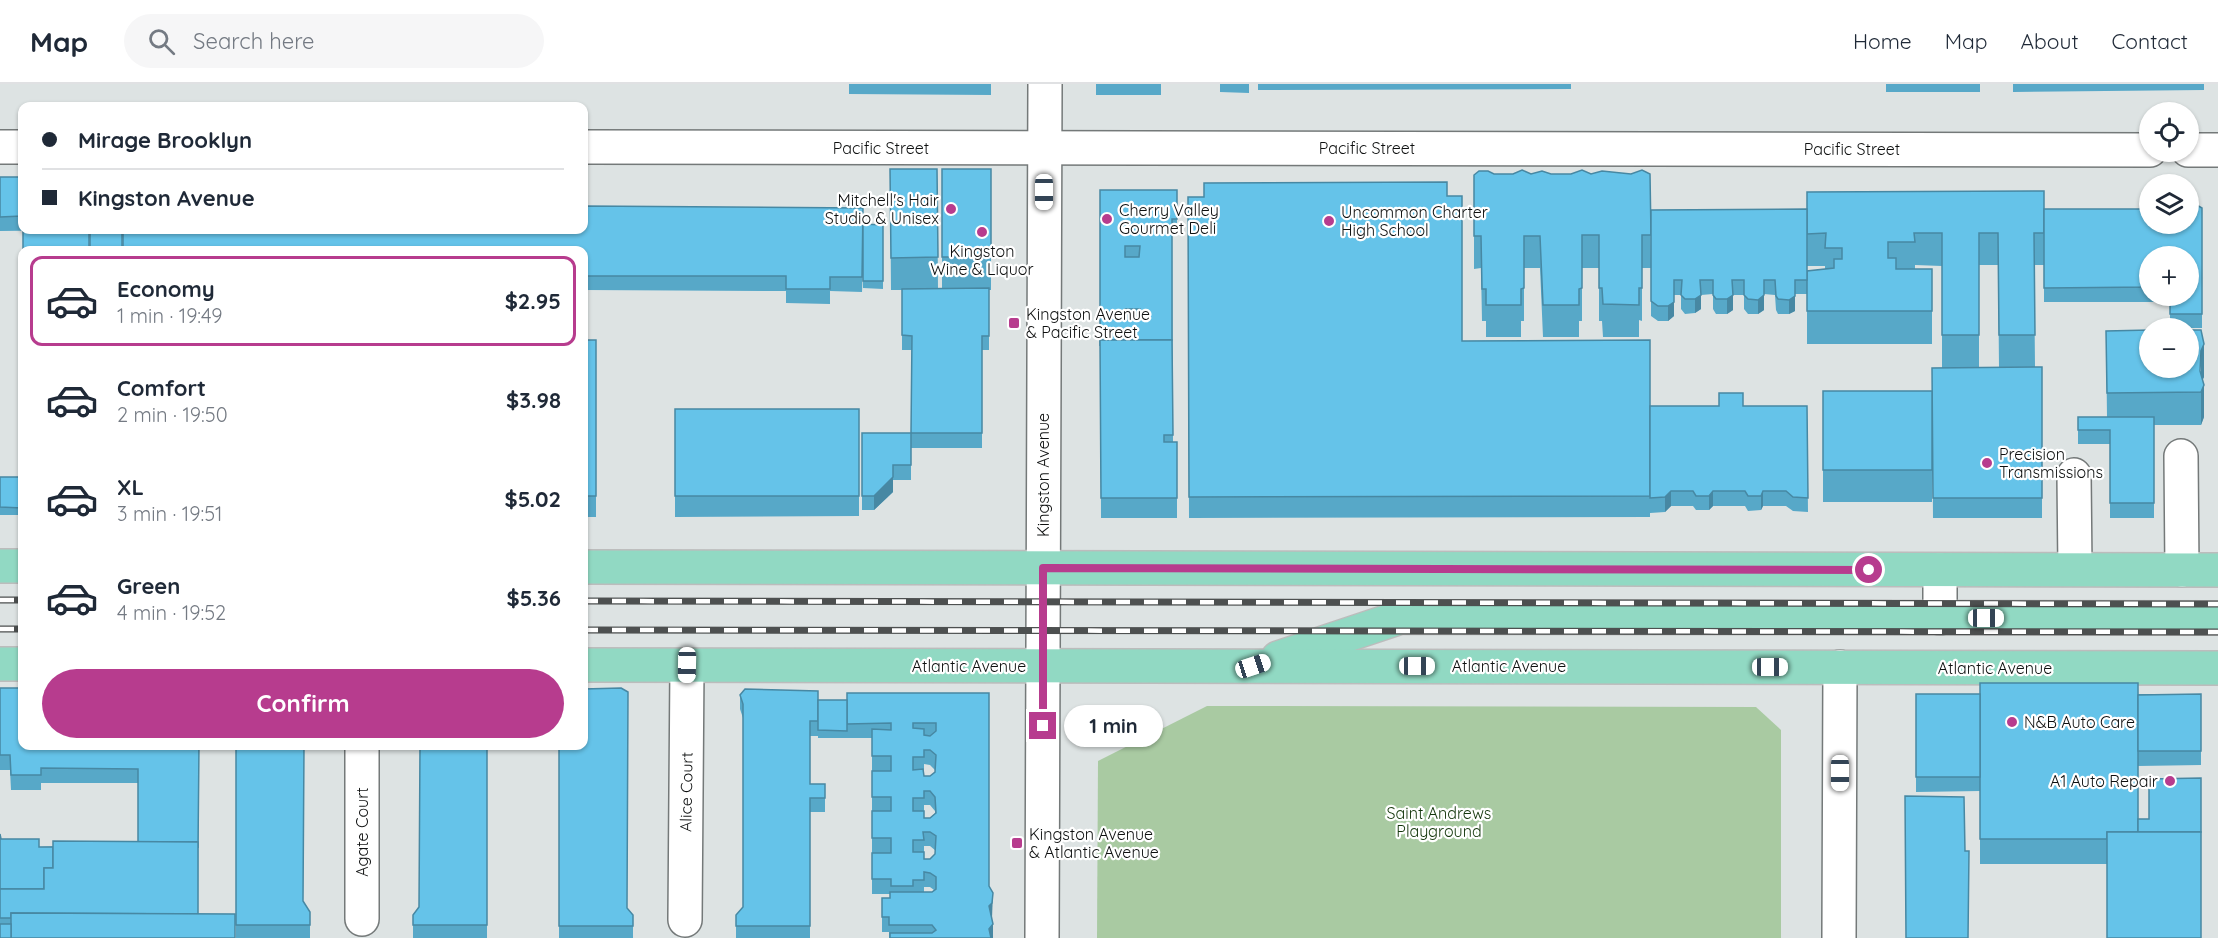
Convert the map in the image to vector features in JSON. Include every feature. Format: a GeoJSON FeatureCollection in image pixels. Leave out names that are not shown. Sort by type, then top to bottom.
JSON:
{"type":"FeatureCollection","features":[{"type":"Feature","properties":{"kind":"main road"},"geometry":{"type":"LineString","coordinates":[[0,566],[18,566]]}},
{"type":"Feature","properties":{"kind":"main road"},"geometry":{"type":"LineString","coordinates":[[588,567],[2218,570]]}},
{"type":"Feature","properties":{"kind":"main road"},"geometry":{"type":"LineString","coordinates":[[1253,666],[1401,616],[2218,618]]}},
{"type":"Feature","properties":{"kind":"main road"},"geometry":{"type":"LineString","coordinates":[[0,664],[18,664]]}},
{"type":"Feature","properties":{"kind":"main road","name":"Atlantic Avenue"},"geometry":{"type":"LineString","coordinates":[[588,665],[2218,668]]}},
{"type":"Feature","properties":{"kind":"street","name":"Kingston Avenue"},"geometry":{"type":"LineString","coordinates":[[1042,938],[1045,84]]}},
{"type":"Feature","properties":{"kind":"street"},"geometry":{"type":"LineString","coordinates":[[0,147],[18,147]]}},
{"type":"Feature","properties":{"kind":"street","name":"Pacific Street"},"geometry":{"type":"LineString","coordinates":[[588,147],[2139,150]]}},
{"type":"Feature","properties":{"kind":"street"},"geometry":{"type":"LineString","coordinates":[[2199,150],[2218,150]]}},
{"type":"Feature","properties":{"kind":"street"},"geometry":{"type":"LineString","coordinates":[[2181,456],[2182,570]]}},
{"type":"Feature","properties":{"kind":"street"},"geometry":{"type":"LineString","coordinates":[[2074,475],[2074,569]]}},
{"type":"Feature","properties":{"kind":"street"},"geometry":{"type":"LineString","coordinates":[[1940,570],[1940,618]]}},
{"type":"Feature","properties":{"kind":"street","name":"Alice Court"},"geometry":{"type":"LineString","coordinates":[[685,920],[687,665]]}},
{"type":"Feature","properties":{"kind":"street"},"geometry":{"type":"LineString","coordinates":[[1839,938],[1840,667]]}},
{"type":"Feature","properties":{"kind":"street","name":"Agate Court"},"geometry":{"type":"LineString","coordinates":[[362,750],[362,919]]}},
{"type":"Feature","properties":{"kind":"green space","name":"Saint Andrews Playground"},"geometry":{"type":"Polygon","coordinates":[[[1207,706],[1756,707],[1781,730],[1781,938],[1097,938],[1098,761],[1207,706]]]}},
{"type":"Feature","properties":{"kind":"building"},"geometry":{"type":"Polygon","coordinates":[[[890,169],[937,169],[938,257],[891,258],[890,169]]]}},
{"type":"Feature","properties":{"kind":"building"},"geometry":{"type":"Polygon","coordinates":[[[942,169],[991,169],[991,257],[942,257],[942,169]]]}},
{"type":"Feature","properties":{"kind":"building"},"geometry":{"type":"Polygon","coordinates":[[[1522,170],[1531,174],[1542,171],[1551,174],[1571,174],[1582,170],[1591,174],[1602,171],[1631,174],[1642,170],[1650,174],[1651,235],[1642,235],[1642,288],[1639,288],[1639,305],[1603,304],[1602,288],[1599,288],[1599,235],[1582,235],[1582,288],[1579,289],[1579,305],[1543,305],[1540,236],[1524,236],[1524,288],[1521,289],[1521,305],[1486,305],[1486,289],[1482,289],[1481,236],[1474,236],[1474,175],[1479,171],[1513,174],[1522,170]]]}},
{"type":"Feature","properties":{"kind":"building"},"geometry":{"type":"Polygon","coordinates":[[[0,177],[18,177],[18,216],[0,217],[0,177]]]}},
{"type":"Feature","properties":{"kind":"building"},"geometry":{"type":"Polygon","coordinates":[[[1447,182],[1447,196],[1462,196],[1462,341],[1650,340],[1650,496],[1189,497],[1188,197],[1204,197],[1204,183],[1447,182]]]}},
{"type":"Feature","properties":{"kind":"building"},"geometry":{"type":"Polygon","coordinates":[[[1100,190],[1177,190],[1177,219],[1172,219],[1172,340],[1100,340],[1100,190]],[[1125,246],[1125,257],[1139,257],[1140,246],[1125,246]],[[1125,309],[1125,320],[1140,320],[1140,309],[1125,309]]]}},
{"type":"Feature","properties":{"kind":"building"},"geometry":{"type":"Polygon","coordinates":[[[2044,191],[2044,233],[2034,233],[2035,335],[1999,335],[1998,233],[1979,233],[1979,335],[1942,335],[1942,233],[1914,233],[1915,242],[1888,242],[1888,258],[1896,258],[1896,269],[1932,269],[1932,311],[1807,311],[1807,271],[1834,268],[1834,259],[1842,259],[1842,248],[1825,248],[1826,233],[1807,234],[1807,192],[2044,191]]]}},
{"type":"Feature","properties":{"kind":"building"},"geometry":{"type":"Polygon","coordinates":[[[588,206],[863,208],[862,277],[830,277],[830,289],[786,289],[786,276],[588,276],[588,246],[123,246],[123,234],[588,234],[588,206]]]}},
{"type":"Feature","properties":{"kind":"building"},"geometry":{"type":"Polygon","coordinates":[[[2199,206],[2202,208],[2202,314],[2170,314],[2170,306],[2199,306],[2199,246],[2139,246],[2139,287],[2044,288],[2044,209],[2139,209],[2139,234],[2199,234],[2199,206]]]}},
{"type":"Feature","properties":{"kind":"building"},"geometry":{"type":"Polygon","coordinates":[[[1807,209],[1807,280],[1795,280],[1795,296],[1789,300],[1778,299],[1775,280],[1764,280],[1764,295],[1758,300],[1748,299],[1744,295],[1744,280],[1732,280],[1733,295],[1727,299],[1716,299],[1713,295],[1713,280],[1700,280],[1701,295],[1695,299],[1685,299],[1681,295],[1682,280],[1674,280],[1674,302],[1668,306],[1658,306],[1651,301],[1651,210],[1807,209]]]}},
{"type":"Feature","properties":{"kind":"building"},"geometry":{"type":"Polygon","coordinates":[[[863,224],[883,225],[883,281],[863,281],[863,224]]]}},
{"type":"Feature","properties":{"kind":"building"},"geometry":{"type":"Polygon","coordinates":[[[23,234],[89,234],[89,246],[23,246],[23,234]]]}},
{"type":"Feature","properties":{"kind":"building"},"geometry":{"type":"Polygon","coordinates":[[[90,234],[122,234],[122,246],[90,246],[90,234]]]}},
{"type":"Feature","properties":{"kind":"building"},"geometry":{"type":"Polygon","coordinates":[[[989,288],[989,336],[982,336],[982,433],[911,433],[912,336],[902,335],[902,289],[989,288]]]}},
{"type":"Feature","properties":{"kind":"building"},"geometry":{"type":"Polygon","coordinates":[[[2139,330],[2139,378],[2199,378],[2199,330],[2201,330],[2204,344],[2201,351],[2200,371],[2204,385],[2201,392],[2107,393],[2106,331],[2139,330]]]}},
{"type":"Feature","properties":{"kind":"building"},"geometry":{"type":"Polygon","coordinates":[[[588,340],[596,340],[596,496],[588,496],[588,340]]]}},
{"type":"Feature","properties":{"kind":"building"},"geometry":{"type":"Polygon","coordinates":[[[1100,340],[1172,340],[1173,435],[1164,435],[1164,442],[1177,442],[1177,498],[1101,498],[1100,340]]]}},
{"type":"Feature","properties":{"kind":"building","name":"Precision Transmissions"},"geometry":{"type":"Polygon","coordinates":[[[2042,367],[2042,498],[1933,498],[1932,368],[2042,367]]]}},
{"type":"Feature","properties":{"kind":"building"},"geometry":{"type":"Polygon","coordinates":[[[1823,391],[1932,391],[1932,470],[1823,470],[1823,391]]]}},
{"type":"Feature","properties":{"kind":"building"},"geometry":{"type":"Polygon","coordinates":[[[1719,393],[1743,393],[1743,406],[1807,406],[1808,498],[1793,497],[1786,491],[1763,491],[1761,496],[1748,496],[1745,491],[1713,491],[1709,496],[1696,496],[1693,491],[1671,491],[1665,497],[1650,498],[1650,406],[1719,406],[1719,393]]]}},
{"type":"Feature","properties":{"kind":"building"},"geometry":{"type":"Polygon","coordinates":[[[675,409],[859,409],[859,496],[675,496],[675,409]]]}},
{"type":"Feature","properties":{"kind":"building"},"geometry":{"type":"Polygon","coordinates":[[[2078,417],[2154,417],[2154,503],[2110,503],[2110,430],[2078,430],[2078,417]]]}},
{"type":"Feature","properties":{"kind":"building"},"geometry":{"type":"Polygon","coordinates":[[[862,433],[911,433],[911,465],[893,465],[893,477],[874,496],[862,496],[862,433]]]}},
{"type":"Feature","properties":{"kind":"building"},"geometry":{"type":"Polygon","coordinates":[[[0,477],[18,477],[18,508],[0,507],[0,477]]]}},
{"type":"Feature","properties":{"kind":"building"},"geometry":{"type":"Polygon","coordinates":[[[1980,683],[2138,683],[2138,832],[2107,832],[2107,839],[1980,839],[1980,683]]]}},
{"type":"Feature","properties":{"kind":"building"},"geometry":{"type":"Polygon","coordinates":[[[0,688],[18,688],[18,750],[199,750],[198,848],[198,842],[138,842],[138,769],[41,768],[41,775],[11,775],[10,755],[0,755],[0,688]]]}},
{"type":"Feature","properties":{"kind":"building"},"geometry":{"type":"Polygon","coordinates":[[[621,688],[628,692],[627,908],[633,915],[633,926],[559,926],[559,750],[588,750],[588,689],[621,688]]]}},
{"type":"Feature","properties":{"kind":"building"},"geometry":{"type":"Polygon","coordinates":[[[745,689],[818,691],[818,721],[810,721],[810,784],[825,784],[825,798],[810,798],[810,926],[736,926],[736,915],[743,907],[743,704],[740,695],[745,689]]]}},
{"type":"Feature","properties":{"kind":"building"},"geometry":{"type":"Polygon","coordinates":[[[847,693],[989,693],[989,886],[993,893],[992,903],[989,906],[993,924],[989,929],[991,938],[890,938],[890,933],[932,933],[936,930],[932,925],[889,925],[889,917],[882,917],[882,898],[890,898],[890,892],[932,892],[936,889],[936,877],[924,872],[924,880],[913,880],[913,886],[891,886],[891,879],[872,879],[872,853],[891,853],[891,838],[872,838],[872,811],[891,811],[891,797],[872,797],[872,771],[891,771],[891,756],[872,756],[872,729],[891,730],[891,723],[847,724],[847,693]],[[913,723],[913,728],[924,729],[924,735],[930,736],[936,731],[936,723],[913,723]],[[924,750],[924,757],[913,757],[913,770],[923,769],[924,776],[930,776],[935,772],[936,755],[930,750],[924,750]],[[924,791],[924,798],[913,798],[913,811],[924,811],[924,818],[930,818],[936,813],[935,797],[930,791],[924,791]],[[923,832],[924,840],[913,840],[913,852],[924,852],[924,859],[930,859],[935,854],[936,836],[930,832],[923,832]]]}},
{"type":"Feature","properties":{"kind":"building"},"geometry":{"type":"Polygon","coordinates":[[[1916,694],[1980,694],[1980,777],[1916,777],[1916,694]]]}},
{"type":"Feature","properties":{"kind":"building"},"geometry":{"type":"Polygon","coordinates":[[[2201,694],[2201,751],[2138,751],[2138,695],[2201,694]]]}},
{"type":"Feature","properties":{"kind":"building"},"geometry":{"type":"Polygon","coordinates":[[[818,700],[847,700],[847,731],[818,730],[818,700]]]}},
{"type":"Feature","properties":{"kind":"building"},"geometry":{"type":"Polygon","coordinates":[[[236,750],[304,750],[303,901],[310,912],[310,925],[236,925],[236,750]]]}},
{"type":"Feature","properties":{"kind":"building"},"geometry":{"type":"Polygon","coordinates":[[[420,750],[487,750],[487,925],[413,925],[413,915],[419,907],[420,750]]]}},
{"type":"Feature","properties":{"kind":"building"},"geometry":{"type":"Polygon","coordinates":[[[2201,778],[2201,832],[2138,832],[2138,819],[2149,819],[2149,779],[2201,778]]]}},
{"type":"Feature","properties":{"kind":"building"},"geometry":{"type":"Polygon","coordinates":[[[1905,796],[1964,797],[1965,851],[1969,851],[1968,938],[1906,938],[1905,796]]]}},
{"type":"Feature","properties":{"kind":"building"},"geometry":{"type":"Polygon","coordinates":[[[2107,832],[2201,832],[2201,938],[2107,938],[2107,832]]]}},
{"type":"Feature","properties":{"kind":"building"},"geometry":{"type":"Polygon","coordinates":[[[0,834],[1,839],[39,839],[39,847],[53,847],[53,868],[44,868],[44,889],[0,889],[0,834]]]}},
{"type":"Feature","properties":{"kind":"building"},"geometry":{"type":"Polygon","coordinates":[[[53,841],[198,842],[198,914],[11,913],[11,918],[0,918],[0,889],[44,889],[44,868],[53,868],[53,841]]]}},
{"type":"Feature","properties":{"kind":"building"},"geometry":{"type":"Polygon","coordinates":[[[11,913],[235,914],[235,938],[11,938],[11,913]]]}},
{"type":"Feature","properties":{"kind":"building"},"geometry":{"type":"Polygon","coordinates":[[[0,924],[11,924],[11,938],[0,938],[0,924]]]}},
{"type":"Feature","properties":{"kind":"railway"},"geometry":{"type":"LineString","coordinates":[[0,600],[18,600]]}},
{"type":"Feature","properties":{"kind":"railway"},"geometry":{"type":"LineString","coordinates":[[588,601],[2218,604]]}},
{"type":"Feature","properties":{"kind":"railway"},"geometry":{"type":"LineString","coordinates":[[0,629],[18,629]]}},
{"type":"Feature","properties":{"kind":"railway"},"geometry":{"type":"LineString","coordinates":[[588,630],[2218,632]]}},
{"type":"Feature","properties":{"kind":"place","name":"Mitchell's Hair Studio & Unisex"},"geometry":{"type":"Point","coordinates":[951,209]}},
{"type":"Feature","properties":{"kind":"place","name":"Cherry Valley Gourmet Deli"},"geometry":{"type":"Point","coordinates":[1107,219]}},
{"type":"Feature","properties":{"kind":"place","name":"Uncommon Charter High School"},"geometry":{"type":"Point","coordinates":[1329,221]}},
{"type":"Feature","properties":{"kind":"place","name":"Kingston Wine & Liquor"},"geometry":{"type":"Point","coordinates":[982,232]}},
{"type":"Feature","properties":{"kind":"place","name":"Kingston Avenue & Pacific Street"},"geometry":{"type":"Point","coordinates":[1014,323]}},
{"type":"Feature","properties":{"kind":"place","name":"Precision Transmissions"},"geometry":{"type":"Point","coordinates":[1987,463]}},
{"type":"Feature","properties":{"kind":"place","name":"N&B Auto Care"},"geometry":{"type":"Point","coordinates":[2012,722]}},
{"type":"Feature","properties":{"kind":"place","name":"A1 Auto Repair"},"geometry":{"type":"Point","coordinates":[2170,781]}},
{"type":"Feature","properties":{"kind":"place","name":"Kingston Avenue & Atlantic Avenue"},"geometry":{"type":"Point","coordinates":[1017,843]}},
{"type":"Feature","properties":{"kind":"route"},"geometry":{"type":"LineString","coordinates":[[1043,726],[1043,568],[1869,570]]}}]}
